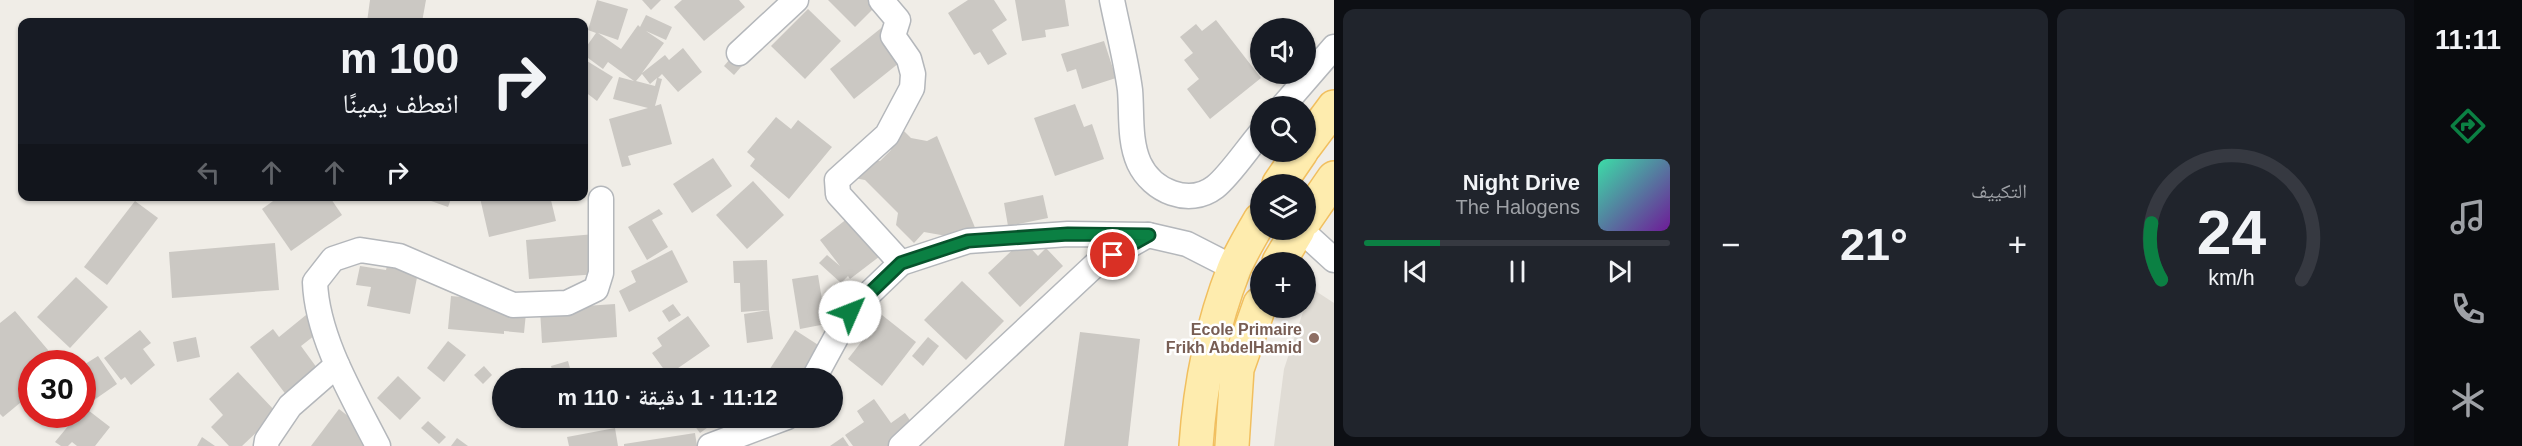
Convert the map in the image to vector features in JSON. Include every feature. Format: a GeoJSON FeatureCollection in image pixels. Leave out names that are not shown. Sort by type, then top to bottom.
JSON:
{"type":"FeatureCollection","features":[{"type":"Feature","properties":{"kind":"main road"},"geometry":{"type":"LineString","coordinates":[[1316,131],[1334,107]]}},
{"type":"Feature","properties":{"kind":"main road"},"geometry":{"type":"LineString","coordinates":[[1316,204],[1334,178]]}},
{"type":"Feature","properties":{"kind":"main road"},"geometry":{"type":"LineString","coordinates":[[1196,446],[1198,418],[1213,335],[1234,268],[1250,238]]}},
{"type":"Feature","properties":{"kind":"main road"},"geometry":{"type":"LineString","coordinates":[[1232,446],[1238,369],[1255,318]]}},
{"type":"Feature","properties":{"kind":"street"},"geometry":{"type":"LineString","coordinates":[[739,53],[796,0]]}},
{"type":"Feature","properties":{"kind":"street"},"geometry":{"type":"LineString","coordinates":[[881,0],[898,20],[893,36],[909,59],[913,74],[912,88],[887,135],[837,180],[836,187],[838,194],[901,263]]}},
{"type":"Feature","properties":{"kind":"street"},"geometry":{"type":"LineString","coordinates":[[1112,0],[1130,89],[1132,131],[1138,162],[1155,185],[1174,195],[1194,195],[1215,187],[1250,146]]}},
{"type":"Feature","properties":{"kind":"street"},"geometry":{"type":"LineString","coordinates":[[1292,96],[1334,47]]}},
{"type":"Feature","properties":{"kind":"street"},"geometry":{"type":"LineString","coordinates":[[378,446],[337,365],[316,300],[315,282],[333,259],[360,250],[399,256],[513,305],[567,303],[596,289],[599,281],[601,273],[601,199]]}},
{"type":"Feature","properties":{"kind":"street"},"geometry":{"type":"LineString","coordinates":[[819,368],[850,312],[901,263],[968,241],[1068,234],[1149,235],[1187,244],[1234,268]]}},
{"type":"Feature","properties":{"kind":"street"},"geometry":{"type":"LineString","coordinates":[[901,446],[1095,265],[1149,235]]}},
{"type":"Feature","properties":{"kind":"street"},"geometry":{"type":"LineString","coordinates":[[1311,240],[1334,260]]}},
{"type":"Feature","properties":{"kind":"street"},"geometry":{"type":"LineString","coordinates":[[266,446],[267,440],[290,406],[337,365]]}},
{"type":"Feature","properties":{"kind":"street"},"geometry":{"type":"LineString","coordinates":[[710,446],[758,428]]}},
{"type":"Feature","properties":{"kind":"shaded area","name":"Ecole Primaire Frikh AbdelHamid"},"geometry":{"type":"Polygon","coordinates":[[[1316,291],[1334,303],[1334,446],[1274,446],[1284,369],[1301,318],[1316,318],[1316,291]]]}},
{"type":"Feature","properties":{"kind":"building"},"geometry":{"type":"Polygon","coordinates":[[[370,0],[426,0],[423,18],[368,18],[370,0]]]}},
{"type":"Feature","properties":{"kind":"building"},"geometry":{"type":"Polygon","coordinates":[[[597,0],[628,9],[618,40],[598,33],[621,49],[638,25],[640,27],[646,15],[672,27],[666,40],[646,31],[664,43],[642,73],[665,55],[669,60],[683,48],[702,72],[678,92],[662,74],[658,78],[662,79],[655,106],[661,104],[672,144],[628,156],[631,165],[622,167],[609,119],[648,108],[613,99],[619,77],[634,81],[608,62],[603,69],[588,58],[588,44],[596,33],[588,30],[597,0]],[[642,74],[636,81],[655,86],[657,78],[650,84],[642,74]]]}},
{"type":"Feature","properties":{"kind":"building"},"geometry":{"type":"Polygon","coordinates":[[[642,0],[661,0],[651,10],[642,0]]]}},
{"type":"Feature","properties":{"kind":"building"},"geometry":{"type":"Polygon","coordinates":[[[682,0],[739,0],[745,7],[704,41],[674,7],[682,0]]]}},
{"type":"Feature","properties":{"kind":"building"},"geometry":{"type":"Polygon","coordinates":[[[828,0],[882,0],[855,27],[828,0]]]}},
{"type":"Feature","properties":{"kind":"building"},"geometry":{"type":"Polygon","coordinates":[[[968,0],[994,0],[1007,20],[992,30],[1007,54],[988,65],[980,52],[974,55],[948,13],[968,0]]]}},
{"type":"Feature","properties":{"kind":"building"},"geometry":{"type":"Polygon","coordinates":[[[1015,0],[1065,0],[1069,26],[1045,30],[1046,37],[1022,41],[1015,0]]]}},
{"type":"Feature","properties":{"kind":"building"},"geometry":{"type":"Polygon","coordinates":[[[808,9],[841,41],[805,79],[771,46],[808,9]]]}},
{"type":"Feature","properties":{"kind":"building"},"geometry":{"type":"Polygon","coordinates":[[[1216,20],[1250,64],[1250,84],[1254,84],[1210,119],[1187,89],[1199,79],[1184,60],[1193,53],[1180,37],[1196,24],[1202,31],[1216,20]]]}},
{"type":"Feature","properties":{"kind":"building"},"geometry":{"type":"Polygon","coordinates":[[[885,25],[909,55],[854,99],[830,69],[885,25]]]}},
{"type":"Feature","properties":{"kind":"building"},"geometry":{"type":"Polygon","coordinates":[[[750,36],[760,45],[734,75],[724,66],[750,36]]]}},
{"type":"Feature","properties":{"kind":"building"},"geometry":{"type":"Polygon","coordinates":[[[1104,41],[1116,78],[1082,89],[1076,69],[1067,72],[1061,54],[1104,41]]]}},
{"type":"Feature","properties":{"kind":"building"},"geometry":{"type":"Polygon","coordinates":[[[588,62],[613,77],[597,101],[588,94],[588,62]]]}},
{"type":"Feature","properties":{"kind":"building"},"geometry":{"type":"Polygon","coordinates":[[[1075,104],[1084,127],[1092,124],[1104,159],[1055,176],[1034,118],[1075,104]]]}},
{"type":"Feature","properties":{"kind":"building"},"geometry":{"type":"Polygon","coordinates":[[[776,117],[791,129],[798,120],[832,147],[789,199],[750,166],[755,159],[747,152],[776,117]]]}},
{"type":"Feature","properties":{"kind":"building"},"geometry":{"type":"Polygon","coordinates":[[[901,128],[911,138],[927,141],[937,136],[976,230],[958,238],[924,232],[914,243],[896,225],[898,213],[865,180],[849,177],[861,158],[880,161],[891,150],[894,136],[901,128]]]}},
{"type":"Feature","properties":{"kind":"building"},"geometry":{"type":"Polygon","coordinates":[[[713,158],[732,186],[692,213],[673,184],[713,158]]]}},
{"type":"Feature","properties":{"kind":"building"},"geometry":{"type":"Polygon","coordinates":[[[753,181],[784,215],[747,249],[716,215],[753,181]]]}},
{"type":"Feature","properties":{"kind":"building"},"geometry":{"type":"Polygon","coordinates":[[[1043,195],[1048,218],[1008,226],[1004,203],[1043,195]]]}},
{"type":"Feature","properties":{"kind":"building"},"geometry":{"type":"Polygon","coordinates":[[[135,201],[158,218],[107,285],[84,267],[135,201]]]}},
{"type":"Feature","properties":{"kind":"building"},"geometry":{"type":"Polygon","coordinates":[[[273,201],[332,201],[342,215],[291,251],[262,209],[273,201]]]}},
{"type":"Feature","properties":{"kind":"building"},"geometry":{"type":"Polygon","coordinates":[[[431,201],[450,201],[448,207],[431,201]]]}},
{"type":"Feature","properties":{"kind":"building"},"geometry":{"type":"Polygon","coordinates":[[[481,201],[551,201],[556,221],[489,237],[481,201]]]}},
{"type":"Feature","properties":{"kind":"building"},"geometry":{"type":"Polygon","coordinates":[[[659,209],[663,214],[652,220],[668,247],[647,260],[628,227],[659,209]]]}},
{"type":"Feature","properties":{"kind":"building"},"geometry":{"type":"Polygon","coordinates":[[[857,211],[888,250],[850,279],[848,276],[841,283],[819,263],[827,255],[840,266],[820,240],[857,211]]]}},
{"type":"Feature","properties":{"kind":"building"},"geometry":{"type":"Polygon","coordinates":[[[595,234],[598,274],[529,279],[526,240],[595,234]]]}},
{"type":"Feature","properties":{"kind":"building"},"geometry":{"type":"Polygon","coordinates":[[[1023,240],[1038,256],[1046,248],[1063,266],[1020,307],[988,273],[1023,240]]]}},
{"type":"Feature","properties":{"kind":"building"},"geometry":{"type":"Polygon","coordinates":[[[275,243],[279,290],[172,298],[169,252],[275,243]]]}},
{"type":"Feature","properties":{"kind":"building"},"geometry":{"type":"Polygon","coordinates":[[[672,250],[688,282],[629,312],[619,291],[636,282],[631,271],[672,250]]]}},
{"type":"Feature","properties":{"kind":"building"},"geometry":{"type":"Polygon","coordinates":[[[767,260],[769,310],[741,312],[740,283],[734,283],[733,261],[767,260]]]}},
{"type":"Feature","properties":{"kind":"building"},"geometry":{"type":"Polygon","coordinates":[[[388,262],[419,267],[410,314],[367,306],[371,287],[356,285],[360,266],[386,270],[388,262]]]}},
{"type":"Feature","properties":{"kind":"building"},"geometry":{"type":"Polygon","coordinates":[[[818,275],[826,324],[800,329],[792,279],[818,275]]]}},
{"type":"Feature","properties":{"kind":"building"},"geometry":{"type":"Polygon","coordinates":[[[76,277],[108,307],[70,348],[37,317],[76,277]]]}},
{"type":"Feature","properties":{"kind":"building"},"geometry":{"type":"Polygon","coordinates":[[[962,281],[1004,321],[966,360],[924,320],[962,281]]]}},
{"type":"Feature","properties":{"kind":"building"},"geometry":{"type":"Polygon","coordinates":[[[451,296],[527,303],[524,333],[504,331],[504,334],[448,329],[451,296]]]}},
{"type":"Feature","properties":{"kind":"building"},"geometry":{"type":"Polygon","coordinates":[[[615,304],[617,337],[542,343],[540,309],[615,304]]]}},
{"type":"Feature","properties":{"kind":"building"},"geometry":{"type":"Polygon","coordinates":[[[673,304],[681,315],[669,322],[662,311],[673,304]]]}},
{"type":"Feature","properties":{"kind":"building"},"geometry":{"type":"Polygon","coordinates":[[[769,310],[773,339],[747,343],[744,314],[769,310]]]}},
{"type":"Feature","properties":{"kind":"building"},"geometry":{"type":"Polygon","coordinates":[[[15,311],[48,350],[18,350],[18,405],[3,417],[0,414],[0,323],[15,311]]]}},
{"type":"Feature","properties":{"kind":"building"},"geometry":{"type":"Polygon","coordinates":[[[306,315],[319,332],[301,346],[325,379],[293,404],[250,347],[273,329],[279,337],[306,315]]]}},
{"type":"Feature","properties":{"kind":"building"},"geometry":{"type":"Polygon","coordinates":[[[882,315],[916,342],[882,386],[848,359],[882,315]]]}},
{"type":"Feature","properties":{"kind":"building"},"geometry":{"type":"Polygon","coordinates":[[[688,316],[710,346],[678,368],[663,368],[652,353],[662,346],[657,338],[688,316]]]}},
{"type":"Feature","properties":{"kind":"building"},"geometry":{"type":"Polygon","coordinates":[[[140,330],[151,343],[143,349],[155,365],[131,385],[125,377],[121,380],[104,358],[140,330]]]}},
{"type":"Feature","properties":{"kind":"building"},"geometry":{"type":"Polygon","coordinates":[[[795,330],[826,350],[814,368],[770,368],[795,330]]]}},
{"type":"Feature","properties":{"kind":"building"},"geometry":{"type":"Polygon","coordinates":[[[1080,332],[1140,339],[1128,446],[1064,446],[1080,332]]]}},
{"type":"Feature","properties":{"kind":"building"},"geometry":{"type":"Polygon","coordinates":[[[196,337],[200,357],[177,362],[173,342],[196,337]]]}},
{"type":"Feature","properties":{"kind":"building"},"geometry":{"type":"Polygon","coordinates":[[[928,337],[939,346],[923,366],[912,356],[928,337]]]}},
{"type":"Feature","properties":{"kind":"building"},"geometry":{"type":"Polygon","coordinates":[[[448,341],[466,355],[444,382],[427,368],[448,341]]]}},
{"type":"Feature","properties":{"kind":"building"},"geometry":{"type":"Polygon","coordinates":[[[98,356],[117,384],[96,399],[96,357],[98,356]]]}},
{"type":"Feature","properties":{"kind":"building"},"geometry":{"type":"Polygon","coordinates":[[[568,361],[570,368],[552,368],[551,366],[568,361]]]}},
{"type":"Feature","properties":{"kind":"building"},"geometry":{"type":"Polygon","coordinates":[[[484,366],[492,375],[483,384],[474,375],[484,366]]]}},
{"type":"Feature","properties":{"kind":"building"},"geometry":{"type":"Polygon","coordinates":[[[238,372],[277,413],[242,446],[229,446],[211,427],[223,415],[209,399],[238,372]]]}},
{"type":"Feature","properties":{"kind":"building"},"geometry":{"type":"Polygon","coordinates":[[[398,376],[421,398],[400,420],[377,398],[398,376]]]}},
{"type":"Feature","properties":{"kind":"building"},"geometry":{"type":"Polygon","coordinates":[[[874,399],[891,423],[905,413],[915,428],[890,446],[853,446],[845,435],[864,422],[857,411],[874,399]]]}},
{"type":"Feature","properties":{"kind":"building"},"geometry":{"type":"Polygon","coordinates":[[[339,409],[376,438],[370,446],[311,446],[339,409]]]}},
{"type":"Feature","properties":{"kind":"building"},"geometry":{"type":"Polygon","coordinates":[[[96,416],[110,427],[95,446],[77,446],[72,442],[68,446],[61,446],[55,442],[66,428],[96,428],[96,416]]]}},
{"type":"Feature","properties":{"kind":"building"},"geometry":{"type":"Polygon","coordinates":[[[428,421],[446,437],[439,444],[421,428],[428,421]]]}},
{"type":"Feature","properties":{"kind":"building"},"geometry":{"type":"Polygon","coordinates":[[[615,428],[618,446],[569,446],[567,437],[615,428]]]}},
{"type":"Feature","properties":{"kind":"building"},"geometry":{"type":"Polygon","coordinates":[[[696,428],[707,428],[700,433],[696,428]]]}},
{"type":"Feature","properties":{"kind":"building"},"geometry":{"type":"Polygon","coordinates":[[[695,433],[697,446],[624,446],[624,444],[695,433]]]}},
{"type":"Feature","properties":{"kind":"building"},"geometry":{"type":"Polygon","coordinates":[[[202,437],[215,446],[197,446],[202,437]]]}},
{"type":"Feature","properties":{"kind":"building"},"geometry":{"type":"Polygon","coordinates":[[[843,437],[849,446],[830,446],[843,437]]]}},
{"type":"Feature","properties":{"kind":"building"},"geometry":{"type":"Polygon","coordinates":[[[457,438],[468,446],[451,446],[457,438]]]}},
{"type":"Feature","properties":{"kind":"place","name":"Ecole Primaire Frikh AbdelHamid"},"geometry":{"type":"Point","coordinates":[1314,338]}},
{"type":"Feature","properties":{"kind":"route"},"geometry":{"type":"LineString","coordinates":[[850,312],[901,263],[968,241],[1068,234],[1149,235],[1113,255]]}}]}
